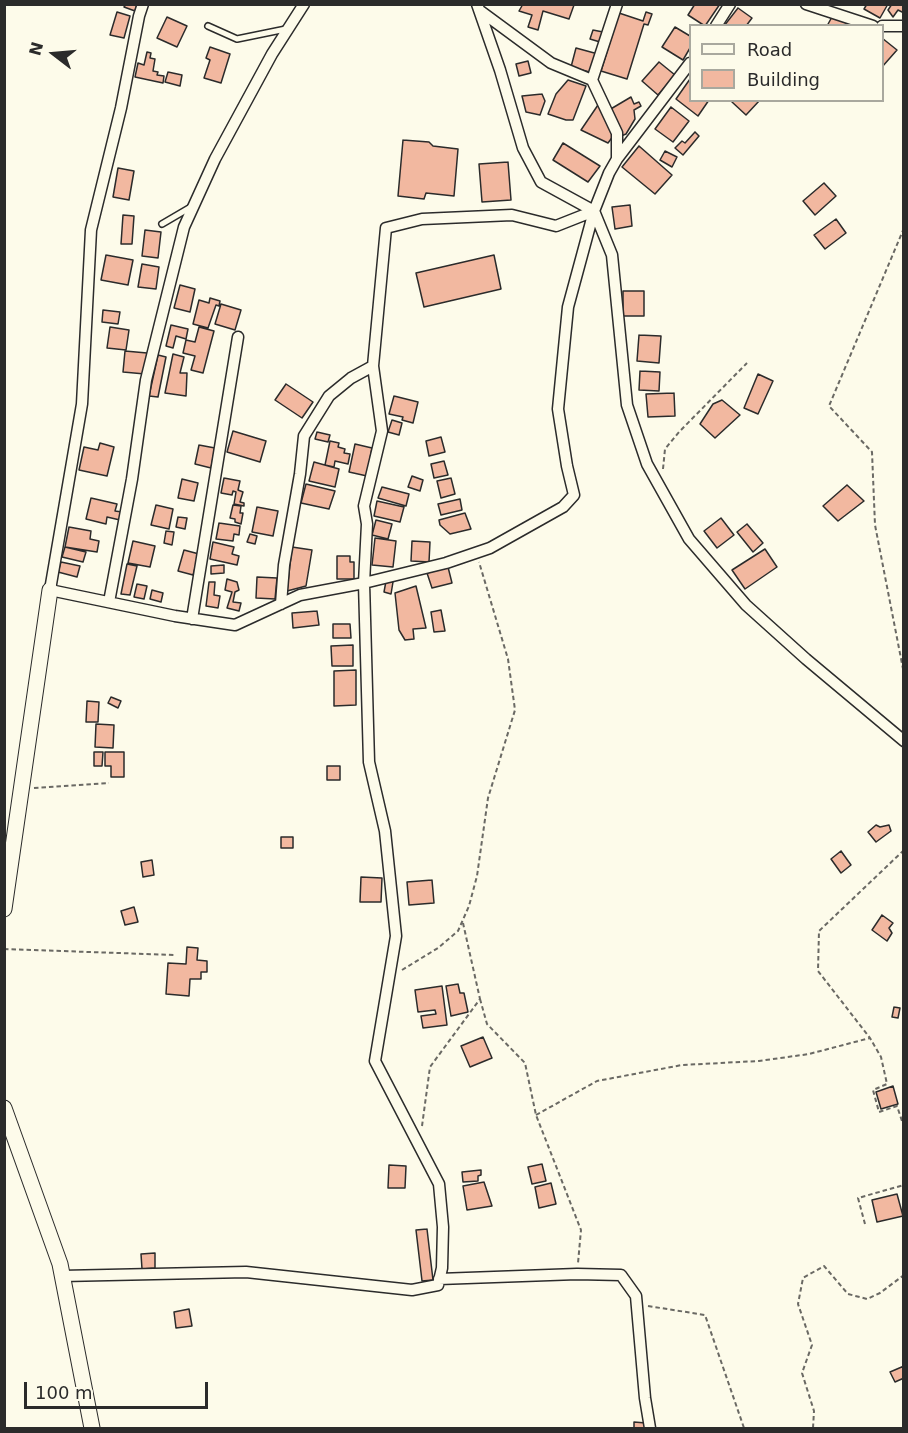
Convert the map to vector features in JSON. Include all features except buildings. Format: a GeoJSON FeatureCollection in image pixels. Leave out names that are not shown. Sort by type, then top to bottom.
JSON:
{"type":"FeatureCollection","features":[{"type":"Feature","properties":{"kind":"street"},"geometry":{"type":"LineString","coordinates":[[4,909],[50,590],[82,404],[91,230],[121,108],[143,4]]}},
{"type":"Feature","properties":{"kind":"street"},"geometry":{"type":"LineString","coordinates":[[109,602],[132,479],[146,380],[184,227],[215,159],[304,4]]}},
{"type":"Feature","properties":{"kind":"street"},"geometry":{"type":"LineString","coordinates":[[592,80],[617,4]]}},
{"type":"Feature","properties":{"kind":"street"},"geometry":{"type":"LineString","coordinates":[[717,24],[730,4]]}},
{"type":"Feature","properties":{"kind":"street"},"geometry":{"type":"LineString","coordinates":[[806,4],[867,24]]}},
{"type":"Feature","properties":{"kind":"street"},"geometry":{"type":"LineString","coordinates":[[478,7],[551,63],[592,80],[618,133],[617,159]]}},
{"type":"Feature","properties":{"kind":"street"},"geometry":{"type":"LineString","coordinates":[[478,7],[500,70],[523,148],[541,182],[594,211],[612,255],[627,405],[647,464],[688,539],[746,605],[903,741]]}},
{"type":"Feature","properties":{"kind":"street"},"geometry":{"type":"LineString","coordinates":[[884,26],[903,26]]}},
{"type":"Feature","properties":{"kind":"street"},"geometry":{"type":"LineString","coordinates":[[50,590],[192,619],[235,625],[300,595],[364,583],[446,563],[490,548],[563,507],[574,495],[558,409],[567,307],[594,211],[617,159],[689,64]]}},
{"type":"Feature","properties":{"kind":"street"},"geometry":{"type":"LineString","coordinates":[[62,1276],[246,1272],[412,1290],[438,1285],[442,1268],[443,1227],[439,1184],[375,1061],[396,936],[385,831],[369,762],[364,583],[367,524],[364,506],[382,431],[373,366],[386,228],[422,219],[512,215],[556,226],[594,211]]}},
{"type":"Feature","properties":{"kind":"street"},"geometry":{"type":"LineString","coordinates":[[192,619],[238,337]]}},
{"type":"Feature","properties":{"kind":"street"},"geometry":{"type":"LineString","coordinates":[[281,604],[304,436],[329,396],[351,378],[373,366]]}},
{"type":"Feature","properties":{"kind":"street"},"geometry":{"type":"LineString","coordinates":[[4,1108],[60,1264],[92,1428]]}},
{"type":"Feature","properties":{"kind":"street"},"geometry":{"type":"LineString","coordinates":[[439,1279],[577,1274],[621,1275],[636,1296],[645,1398],[650,1428]]}},
{"type":"Feature","properties":{"kind":"lane"},"geometry":{"type":"LineString","coordinates":[[207,26],[237,39],[288,29]]}},
{"type":"Feature","properties":{"kind":"lane"},"geometry":{"type":"LineString","coordinates":[[162,224],[195,204]]}},
{"type":"Feature","properties":{"kind":"path"},"geometry":{"type":"LineString","coordinates":[[903,228],[829,406],[872,452],[875,525],[903,674]]}},
{"type":"Feature","properties":{"kind":"path"},"geometry":{"type":"LineString","coordinates":[[661,490],[665,449],[747,363]]}},
{"type":"Feature","properties":{"kind":"path"},"geometry":{"type":"LineString","coordinates":[[388,976],[396,974],[438,948],[458,931],[477,876],[488,798],[515,710],[508,659],[476,552]]}},
{"type":"Feature","properties":{"kind":"path"},"geometry":{"type":"LineString","coordinates":[[22,789],[109,783]]}},
{"type":"Feature","properties":{"kind":"path"},"geometry":{"type":"LineString","coordinates":[[903,850],[819,931],[818,971],[870,1038],[881,1057],[887,1083],[873,1090],[879,1112],[897,1106],[903,1127]]}},
{"type":"Feature","properties":{"kind":"path"},"geometry":{"type":"LineString","coordinates":[[462,921],[487,1024],[525,1063],[536,1115],[581,1230],[577,1274]]}},
{"type":"Feature","properties":{"kind":"path"},"geometry":{"type":"LineString","coordinates":[[4,949],[175,955]]}},
{"type":"Feature","properties":{"kind":"path"},"geometry":{"type":"LineString","coordinates":[[419,1147],[430,1067],[480,999]]}},
{"type":"Feature","properties":{"kind":"path"},"geometry":{"type":"LineString","coordinates":[[536,1115],[597,1081],[682,1065],[759,1061],[809,1054],[870,1038]]}},
{"type":"Feature","properties":{"kind":"path"},"geometry":{"type":"LineString","coordinates":[[865,1224],[858,1198],[903,1185]]}},
{"type":"Feature","properties":{"kind":"path"},"geometry":{"type":"LineString","coordinates":[[813,1428],[814,1411],[802,1373],[812,1345],[798,1304],[803,1278],[824,1266],[848,1294],[867,1299],[880,1293],[903,1275]]}},
{"type":"Feature","properties":{"kind":"path"},"geometry":{"type":"LineString","coordinates":[[637,1305],[705,1315],[744,1428]]}}]}
